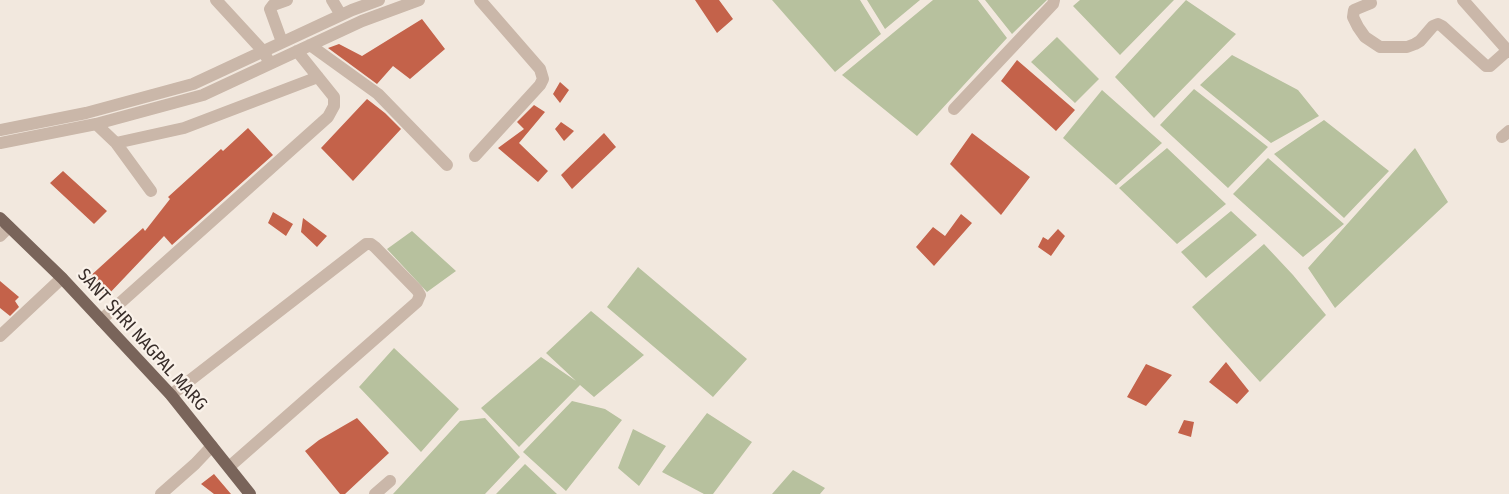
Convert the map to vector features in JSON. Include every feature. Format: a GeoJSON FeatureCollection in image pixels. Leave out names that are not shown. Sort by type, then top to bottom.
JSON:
{"type":"FeatureCollection","features":[{"type":"Feature","properties":{"kind":"main road","name":"SANT SHRI NAGPAL MARG"},"geometry":{"type":"LineString","coordinates":[[3,227],[62,278],[172,395],[250,494]]}},
{"type":"Feature","properties":{"kind":"street"},"geometry":{"type":"LineString","coordinates":[[216,0],[263,51],[270,64]]}},
{"type":"Feature","properties":{"kind":"street"},"geometry":{"type":"LineString","coordinates":[[332,0],[341,15]]}},
{"type":"Feature","properties":{"kind":"street"},"geometry":{"type":"LineString","coordinates":[[0,130],[86,114],[193,84],[341,15],[359,3],[379,0]]}},
{"type":"Feature","properties":{"kind":"street"},"geometry":{"type":"LineString","coordinates":[[0,142],[96,124],[203,95],[362,21],[419,0]]}},
{"type":"Feature","properties":{"kind":"street"},"geometry":{"type":"LineString","coordinates":[[475,156],[544,79],[540,69],[480,0]]}},
{"type":"Feature","properties":{"kind":"street"},"geometry":{"type":"LineString","coordinates":[[954,109],[1053,4],[1054,0]]}},
{"type":"Feature","properties":{"kind":"street"},"geometry":{"type":"LineString","coordinates":[[1371,3],[1354,10],[1354,17],[1364,36],[1380,47],[1407,47],[1415,44],[1433,26],[1438,24],[1486,66],[1490,66],[1508,51],[1463,0]]}},
{"type":"Feature","properties":{"kind":"street"},"geometry":{"type":"LineString","coordinates":[[277,2],[270,14],[282,42]]}},
{"type":"Feature","properties":{"kind":"street"},"geometry":{"type":"LineString","coordinates":[[310,45],[378,94],[448,165]]}},
{"type":"Feature","properties":{"kind":"street"},"geometry":{"type":"LineString","coordinates":[[101,320],[328,117],[334,106],[334,97],[297,51]]}},
{"type":"Feature","properties":{"kind":"street"},"geometry":{"type":"LineString","coordinates":[[116,143],[184,128],[318,77]]}},
{"type":"Feature","properties":{"kind":"street"},"geometry":{"type":"LineString","coordinates":[[96,124],[116,143],[151,191]]}},
{"type":"Feature","properties":{"kind":"street"},"geometry":{"type":"LineString","coordinates":[[172,395],[366,244],[371,244],[375,247],[417,290],[420,295],[417,302],[229,467]]}},
{"type":"Feature","properties":{"kind":"street"},"geometry":{"type":"LineString","coordinates":[[0,336],[62,278]]}},
{"type":"Feature","properties":{"kind":"street"},"geometry":{"type":"LineString","coordinates":[[160,494],[195,464],[212,446]]}},
{"type":"Feature","properties":{"kind":"street"},"geometry":{"type":"LineString","coordinates":[[375,494],[390,481]]}},
{"type":"Feature","properties":{"kind":"green space"},"geometry":{"type":"Polygon","coordinates":[[[772,0],[860,0],[881,34],[835,72],[772,0]]]}},
{"type":"Feature","properties":{"kind":"green space"},"geometry":{"type":"Polygon","coordinates":[[[867,0],[920,0],[885,29],[867,0]]]}},
{"type":"Feature","properties":{"kind":"green space"},"geometry":{"type":"Polygon","coordinates":[[[933,0],[978,0],[1007,38],[917,136],[842,75],[933,0]]]}},
{"type":"Feature","properties":{"kind":"green space"},"geometry":{"type":"Polygon","coordinates":[[[985,0],[1047,0],[1012,34],[985,0]]]}},
{"type":"Feature","properties":{"kind":"green space"},"geometry":{"type":"Polygon","coordinates":[[[1080,0],[1174,0],[1120,55],[1073,6],[1080,0]]]}},
{"type":"Feature","properties":{"kind":"green space"},"geometry":{"type":"Polygon","coordinates":[[[1186,0],[1236,34],[1154,118],[1115,77],[1186,0]]]}},
{"type":"Feature","properties":{"kind":"green space"},"geometry":{"type":"Polygon","coordinates":[[[1057,37],[1099,79],[1075,103],[1031,62],[1057,37]]]}},
{"type":"Feature","properties":{"kind":"green space"},"geometry":{"type":"Polygon","coordinates":[[[1232,55],[1298,90],[1319,116],[1271,143],[1200,85],[1232,55]]]}},
{"type":"Feature","properties":{"kind":"green space"},"geometry":{"type":"Polygon","coordinates":[[[1194,89],[1268,147],[1228,188],[1160,125],[1194,89]]]}},
{"type":"Feature","properties":{"kind":"green space"},"geometry":{"type":"Polygon","coordinates":[[[1102,90],[1162,143],[1116,185],[1063,138],[1102,90]]]}},
{"type":"Feature","properties":{"kind":"green space"},"geometry":{"type":"Polygon","coordinates":[[[1324,120],[1389,171],[1344,218],[1274,154],[1324,120]]]}},
{"type":"Feature","properties":{"kind":"green space"},"geometry":{"type":"Polygon","coordinates":[[[1167,148],[1226,204],[1177,244],[1119,188],[1167,148]]]}},
{"type":"Feature","properties":{"kind":"green space"},"geometry":{"type":"Polygon","coordinates":[[[1415,148],[1448,202],[1335,308],[1308,268],[1415,148]]]}},
{"type":"Feature","properties":{"kind":"green space"},"geometry":{"type":"Polygon","coordinates":[[[1268,158],[1344,224],[1303,257],[1233,194],[1268,158]]]}},
{"type":"Feature","properties":{"kind":"green space"},"geometry":{"type":"Polygon","coordinates":[[[1231,211],[1257,235],[1206,278],[1181,252],[1231,211]]]}},
{"type":"Feature","properties":{"kind":"green space"},"geometry":{"type":"Polygon","coordinates":[[[412,231],[456,271],[427,292],[387,249],[412,231]]]}},
{"type":"Feature","properties":{"kind":"green space"},"geometry":{"type":"Polygon","coordinates":[[[1264,244],[1326,315],[1260,382],[1192,307],[1264,244]]]}},
{"type":"Feature","properties":{"kind":"green space"},"geometry":{"type":"Polygon","coordinates":[[[638,267],[747,359],[713,397],[607,307],[638,267]]]}},
{"type":"Feature","properties":{"kind":"green space"},"geometry":{"type":"Polygon","coordinates":[[[591,311],[644,355],[594,397],[580,385],[519,447],[481,408],[541,357],[576,381],[546,353],[591,311]]]}},
{"type":"Feature","properties":{"kind":"green space"},"geometry":{"type":"Polygon","coordinates":[[[394,348],[459,409],[421,452],[359,387],[394,348]]]}},
{"type":"Feature","properties":{"kind":"green space"},"geometry":{"type":"Polygon","coordinates":[[[572,401],[605,409],[622,420],[566,491],[523,452],[572,401]]]}},
{"type":"Feature","properties":{"kind":"green space"},"geometry":{"type":"Polygon","coordinates":[[[707,413],[752,442],[713,494],[704,494],[662,472],[707,413]]]}},
{"type":"Feature","properties":{"kind":"green space"},"geometry":{"type":"Polygon","coordinates":[[[485,418],[520,457],[485,494],[393,494],[460,421],[485,418]]]}},
{"type":"Feature","properties":{"kind":"green space"},"geometry":{"type":"Polygon","coordinates":[[[633,429],[666,446],[639,486],[618,468],[633,429]]]}},
{"type":"Feature","properties":{"kind":"green space"},"geometry":{"type":"Polygon","coordinates":[[[525,464],[557,494],[496,494],[525,464]]]}},
{"type":"Feature","properties":{"kind":"green space"},"geometry":{"type":"Polygon","coordinates":[[[793,470],[825,488],[820,494],[772,494],[793,470]]]}},
{"type":"Feature","properties":{"kind":"building"},"geometry":{"type":"Polygon","coordinates":[[[695,0],[719,0],[733,19],[717,33],[695,0]]]}},
{"type":"Feature","properties":{"kind":"building"},"geometry":{"type":"Polygon","coordinates":[[[422,19],[445,49],[410,79],[393,66],[377,84],[328,48],[339,44],[362,56],[422,19]]]}},
{"type":"Feature","properties":{"kind":"building"},"geometry":{"type":"Polygon","coordinates":[[[1017,60],[1075,110],[1056,131],[1001,81],[1017,60]]]}},
{"type":"Feature","properties":{"kind":"building"},"geometry":{"type":"Polygon","coordinates":[[[560,82],[569,90],[560,103],[553,94],[560,82]]]}},
{"type":"Feature","properties":{"kind":"building"},"geometry":{"type":"Polygon","coordinates":[[[367,99],[401,129],[353,181],[321,148],[367,99]]]}},
{"type":"Feature","properties":{"kind":"building"},"geometry":{"type":"Polygon","coordinates":[[[534,105],[545,112],[519,143],[548,171],[538,182],[498,148],[524,129],[517,122],[534,105]]]}},
{"type":"Feature","properties":{"kind":"building"},"geometry":{"type":"Polygon","coordinates":[[[561,122],[574,131],[564,141],[555,129],[561,122]]]}},
{"type":"Feature","properties":{"kind":"building"},"geometry":{"type":"Polygon","coordinates":[[[248,128],[273,155],[172,245],[164,236],[106,297],[87,279],[143,228],[145,231],[170,199],[168,197],[221,149],[223,151],[248,128]]]}},
{"type":"Feature","properties":{"kind":"building"},"geometry":{"type":"Polygon","coordinates":[[[604,133],[616,147],[572,189],[561,175],[604,133]]]}},
{"type":"Feature","properties":{"kind":"building"},"geometry":{"type":"Polygon","coordinates":[[[972,133],[1030,177],[1001,215],[950,164],[972,133]]]}},
{"type":"Feature","properties":{"kind":"building"},"geometry":{"type":"Polygon","coordinates":[[[63,171],[107,211],[94,224],[50,183],[63,171]]]}},
{"type":"Feature","properties":{"kind":"building"},"geometry":{"type":"Polygon","coordinates":[[[273,212],[293,224],[286,236],[268,223],[273,212]]]}},
{"type":"Feature","properties":{"kind":"building"},"geometry":{"type":"Polygon","coordinates":[[[961,214],[972,223],[934,266],[916,247],[933,227],[945,236],[961,214]]]}},
{"type":"Feature","properties":{"kind":"building"},"geometry":{"type":"Polygon","coordinates":[[[303,218],[327,236],[317,247],[301,232],[303,218]]]}},
{"type":"Feature","properties":{"kind":"building"},"geometry":{"type":"Polygon","coordinates":[[[1058,229],[1065,236],[1051,256],[1038,247],[1043,237],[1048,240],[1058,229]]]}},
{"type":"Feature","properties":{"kind":"building"},"geometry":{"type":"Polygon","coordinates":[[[0,281],[19,297],[15,301],[19,307],[10,316],[0,308],[0,281]]]}},
{"type":"Feature","properties":{"kind":"building"},"geometry":{"type":"Polygon","coordinates":[[[1226,362],[1249,391],[1237,404],[1209,382],[1226,362]]]}},
{"type":"Feature","properties":{"kind":"building"},"geometry":{"type":"Polygon","coordinates":[[[1146,364],[1172,375],[1146,406],[1127,397],[1146,364]]]}},
{"type":"Feature","properties":{"kind":"building"},"geometry":{"type":"Polygon","coordinates":[[[357,418],[389,453],[345,494],[340,494],[305,451],[319,440],[357,418]]]}},
{"type":"Feature","properties":{"kind":"building"},"geometry":{"type":"Polygon","coordinates":[[[1184,420],[1194,422],[1191,437],[1178,433],[1184,420]]]}},
{"type":"Feature","properties":{"kind":"building"},"geometry":{"type":"Polygon","coordinates":[[[214,474],[231,494],[214,494],[201,484],[214,474]]]}}]}
